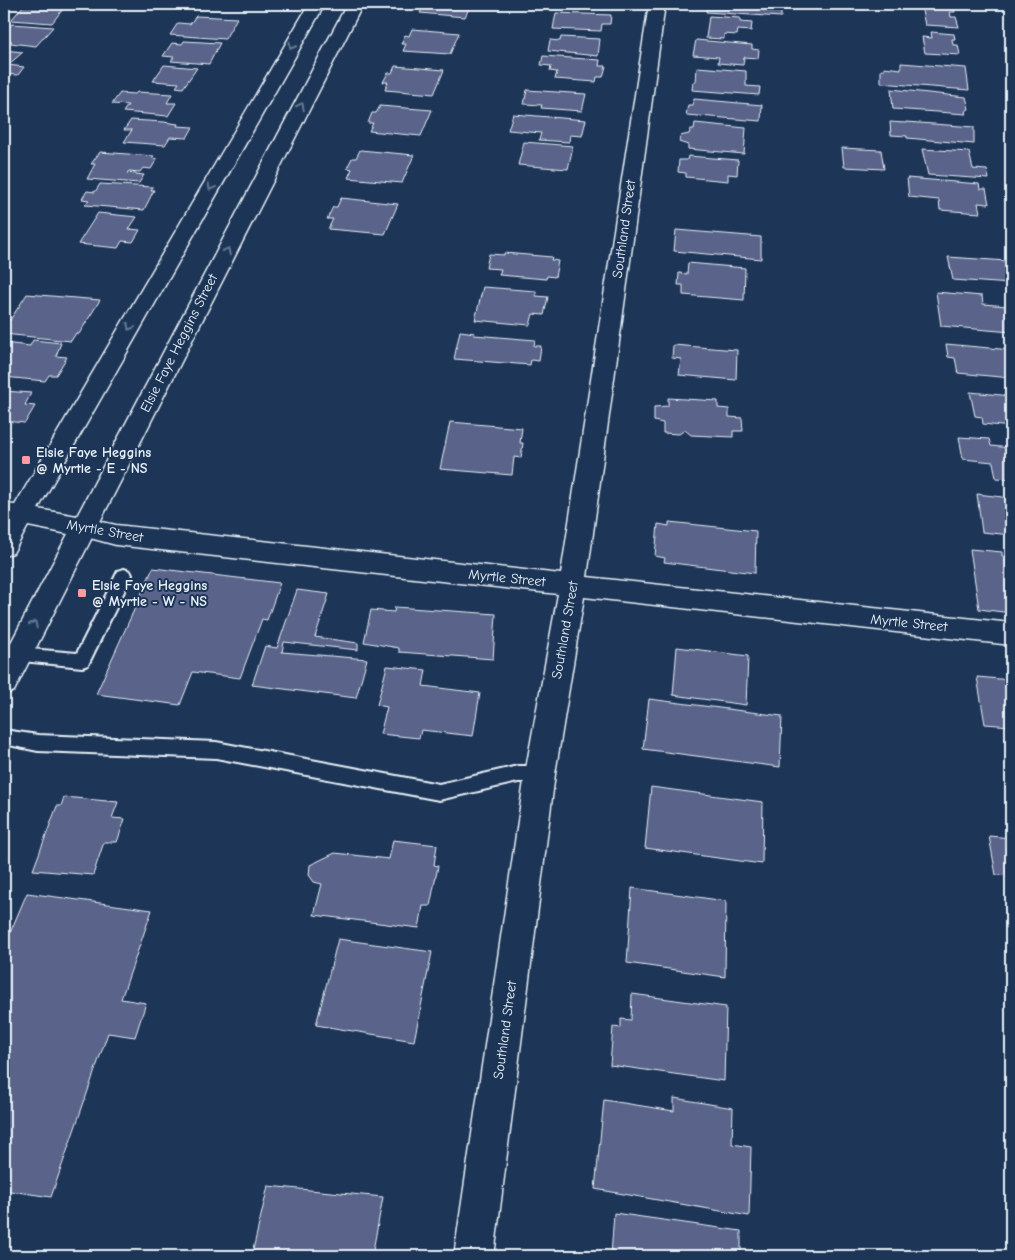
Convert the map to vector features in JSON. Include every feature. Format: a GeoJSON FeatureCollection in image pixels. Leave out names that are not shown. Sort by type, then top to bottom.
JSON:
{"type":"FeatureCollection","features":[{"type":"Feature","properties":{"kind":"street","name":"Elsie Faye Heggins Street"},"geometry":{"type":"LineString","coordinates":[[4,683],[84,527],[253,155],[317,4]]}},
{"type":"Feature","properties":{"kind":"street","name":"Elsie Faye Heggins Street"},"geometry":{"type":"LineString","coordinates":[[4,546],[14,514],[354,4]]}},
{"type":"Feature","properties":{"kind":"street","name":"Southland Street"},"geometry":{"type":"LineString","coordinates":[[474,1256],[540,774],[573,585],[657,4]]}},
{"type":"Feature","properties":{"kind":"street","name":"Myrtle Street"},"geometry":{"type":"LineString","coordinates":[[14,514],[116,535],[1011,634]]}},
{"type":"Feature","properties":{"kind":"lane"},"geometry":{"type":"LineString","coordinates":[[18,655],[82,660],[124,575]]}},
{"type":"Feature","properties":{"kind":"lane"},"geometry":{"type":"LineString","coordinates":[[4,737],[38,743],[216,750],[438,792],[518,774],[540,774]]}},
{"type":"Feature","properties":{"kind":"building"},"geometry":{"type":"Polygon","coordinates":[[[25,4],[67,4],[52,23],[11,20],[25,4]]]}},
{"type":"Feature","properties":{"kind":"building"},"geometry":{"type":"Polygon","coordinates":[[[420,4],[471,4],[465,17],[420,13],[423,7],[418,7],[420,4]]]}},
{"type":"Feature","properties":{"kind":"building"},"geometry":{"type":"Polygon","coordinates":[[[567,4],[607,4],[606,9],[566,6],[567,4]]]}},
{"type":"Feature","properties":{"kind":"building"},"geometry":{"type":"Polygon","coordinates":[[[707,4],[784,4],[781,8],[781,17],[706,12],[707,4]]]}},
{"type":"Feature","properties":{"kind":"building"},"geometry":{"type":"Polygon","coordinates":[[[921,6],[954,7],[955,12],[950,12],[951,17],[956,17],[959,27],[925,25],[921,6]]]}},
{"type":"Feature","properties":{"kind":"building"},"geometry":{"type":"Polygon","coordinates":[[[556,13],[611,15],[610,24],[602,24],[601,31],[553,29],[556,13]]]}},
{"type":"Feature","properties":{"kind":"building"},"geometry":{"type":"Polygon","coordinates":[[[196,16],[237,18],[225,39],[170,35],[178,23],[190,24],[196,16]]]}},
{"type":"Feature","properties":{"kind":"building"},"geometry":{"type":"Polygon","coordinates":[[[709,16],[740,18],[740,22],[752,23],[751,31],[738,30],[737,35],[724,34],[724,39],[706,38],[709,16]]]}},
{"type":"Feature","properties":{"kind":"building"},"geometry":{"type":"Polygon","coordinates":[[[12,24],[53,27],[36,46],[10,43],[12,41],[5,40],[9,35],[5,35],[8,32],[4,32],[12,24]]]}},
{"type":"Feature","properties":{"kind":"building"},"geometry":{"type":"Polygon","coordinates":[[[412,29],[459,33],[450,54],[403,51],[406,44],[401,44],[405,35],[409,36],[412,29]]]}},
{"type":"Feature","properties":{"kind":"building"},"geometry":{"type":"Polygon","coordinates":[[[931,32],[954,34],[955,39],[952,39],[953,45],[958,45],[960,55],[925,53],[922,37],[932,38],[931,32]]]}},
{"type":"Feature","properties":{"kind":"building"},"geometry":{"type":"Polygon","coordinates":[[[561,37],[600,39],[598,56],[548,51],[550,40],[560,41],[561,37]]]}},
{"type":"Feature","properties":{"kind":"building"},"geometry":{"type":"Polygon","coordinates":[[[696,40],[752,45],[752,49],[759,50],[758,58],[744,57],[743,65],[718,63],[719,57],[693,55],[696,40]]]}},
{"type":"Feature","properties":{"kind":"building"},"geometry":{"type":"Polygon","coordinates":[[[184,41],[220,43],[209,64],[171,61],[174,57],[163,56],[172,43],[182,44],[184,41]]]}},
{"type":"Feature","properties":{"kind":"building"},"geometry":{"type":"Polygon","coordinates":[[[4,50],[23,52],[8,65],[24,67],[18,75],[4,74],[4,50]]]}},
{"type":"Feature","properties":{"kind":"building"},"geometry":{"type":"Polygon","coordinates":[[[543,56],[600,60],[599,66],[606,66],[603,77],[597,77],[596,82],[555,79],[557,72],[550,71],[551,66],[541,65],[543,56]]]}},
{"type":"Feature","properties":{"kind":"building"},"geometry":{"type":"Polygon","coordinates":[[[901,63],[966,68],[969,90],[881,83],[881,70],[884,70],[884,67],[901,69],[901,63]]]}},
{"type":"Feature","properties":{"kind":"building"},"geometry":{"type":"Polygon","coordinates":[[[164,65],[197,68],[183,88],[176,87],[179,83],[153,81],[164,65]]]}},
{"type":"Feature","properties":{"kind":"building"},"geometry":{"type":"Polygon","coordinates":[[[395,66],[444,70],[434,94],[385,90],[388,82],[383,82],[388,73],[392,73],[395,66]]]}},
{"type":"Feature","properties":{"kind":"building"},"geometry":{"type":"Polygon","coordinates":[[[697,67],[746,71],[746,86],[760,87],[759,95],[692,90],[693,82],[696,82],[697,67]]]}},
{"type":"Feature","properties":{"kind":"building"},"geometry":{"type":"Polygon","coordinates":[[[891,89],[966,97],[969,109],[965,111],[966,114],[893,109],[891,89]]]}},
{"type":"Feature","properties":{"kind":"building"},"geometry":{"type":"Polygon","coordinates":[[[527,90],[586,94],[582,111],[541,108],[542,105],[524,104],[527,90]]]}},
{"type":"Feature","properties":{"kind":"building"},"geometry":{"type":"Polygon","coordinates":[[[137,92],[172,94],[167,103],[176,103],[168,116],[123,112],[128,105],[112,104],[120,93],[135,94],[137,92]]]}},
{"type":"Feature","properties":{"kind":"building"},"geometry":{"type":"Polygon","coordinates":[[[694,99],[762,105],[761,121],[686,115],[688,105],[693,105],[694,99]]]}},
{"type":"Feature","properties":{"kind":"building"},"geometry":{"type":"Polygon","coordinates":[[[380,106],[432,110],[421,136],[369,131],[373,123],[368,123],[372,113],[376,113],[380,106]]]}},
{"type":"Feature","properties":{"kind":"building"},"geometry":{"type":"Polygon","coordinates":[[[513,114],[586,120],[582,136],[570,135],[569,142],[539,140],[541,133],[508,130],[513,114]]]}},
{"type":"Feature","properties":{"kind":"building"},"geometry":{"type":"Polygon","coordinates":[[[131,120],[164,122],[178,124],[177,126],[193,127],[187,138],[170,137],[165,145],[124,142],[132,130],[124,130],[131,120]]]}},
{"type":"Feature","properties":{"kind":"building"},"geometry":{"type":"Polygon","coordinates":[[[890,122],[974,127],[974,144],[891,135],[890,122]]]}},
{"type":"Feature","properties":{"kind":"building"},"geometry":{"type":"Polygon","coordinates":[[[695,123],[746,128],[744,154],[688,149],[688,145],[679,142],[680,136],[689,134],[691,129],[694,129],[695,123]]]}},
{"type":"Feature","properties":{"kind":"building"},"geometry":{"type":"Polygon","coordinates":[[[524,142],[573,146],[568,169],[518,165],[524,142]]]}},
{"type":"Feature","properties":{"kind":"building"},"geometry":{"type":"Polygon","coordinates":[[[842,148],[881,150],[884,169],[844,167],[842,148]]]}},
{"type":"Feature","properties":{"kind":"building"},"geometry":{"type":"Polygon","coordinates":[[[922,149],[969,152],[973,169],[987,170],[989,179],[928,175],[922,149]]]}},
{"type":"Feature","properties":{"kind":"building"},"geometry":{"type":"Polygon","coordinates":[[[360,150],[414,155],[402,183],[348,178],[352,169],[347,168],[352,158],[356,158],[360,150]]]}},
{"type":"Feature","properties":{"kind":"building"},"geometry":{"type":"Polygon","coordinates":[[[100,152],[154,156],[152,158],[157,159],[151,169],[143,168],[140,172],[129,171],[127,173],[144,175],[139,183],[87,179],[95,164],[91,164],[100,152]]]}},
{"type":"Feature","properties":{"kind":"building"},"geometry":{"type":"Polygon","coordinates":[[[688,156],[738,160],[737,175],[728,174],[728,181],[686,177],[686,173],[678,172],[679,160],[687,160],[688,156]]]}},
{"type":"Feature","properties":{"kind":"building"},"geometry":{"type":"Polygon","coordinates":[[[907,178],[979,184],[980,189],[986,189],[989,204],[978,203],[980,213],[940,210],[939,200],[909,197],[907,178]]]}},
{"type":"Feature","properties":{"kind":"building"},"geometry":{"type":"Polygon","coordinates":[[[100,184],[153,187],[151,190],[154,190],[144,210],[85,205],[89,200],[82,199],[87,191],[95,192],[100,184]]]}},
{"type":"Feature","properties":{"kind":"building"},"geometry":{"type":"Polygon","coordinates":[[[341,198],[398,204],[385,234],[328,229],[333,219],[327,219],[333,207],[337,207],[341,198]]]}},
{"type":"Feature","properties":{"kind":"building"},"geometry":{"type":"Polygon","coordinates":[[[98,213],[137,217],[129,229],[140,230],[133,242],[122,241],[118,248],[78,244],[98,213]]]}},
{"type":"Feature","properties":{"kind":"building"},"geometry":{"type":"Polygon","coordinates":[[[676,230],[761,237],[761,259],[674,251],[676,230]]]}},
{"type":"Feature","properties":{"kind":"building"},"geometry":{"type":"Polygon","coordinates":[[[504,253],[552,257],[551,260],[558,261],[555,277],[547,276],[546,279],[499,275],[501,269],[486,268],[489,254],[504,255],[504,253]]]}},
{"type":"Feature","properties":{"kind":"building"},"geometry":{"type":"Polygon","coordinates":[[[948,257],[1007,261],[1011,284],[953,280],[948,257]]]}},
{"type":"Feature","properties":{"kind":"building"},"geometry":{"type":"Polygon","coordinates":[[[688,263],[745,268],[744,300],[683,295],[683,285],[678,285],[679,273],[687,274],[688,263]]]}},
{"type":"Feature","properties":{"kind":"building"},"geometry":{"type":"Polygon","coordinates":[[[483,287],[536,291],[536,296],[548,297],[544,315],[533,314],[530,325],[475,320],[483,287]]]}},
{"type":"Feature","properties":{"kind":"building"},"geometry":{"type":"Polygon","coordinates":[[[936,292],[982,296],[983,304],[1007,306],[1011,319],[1011,332],[941,326],[936,292]]]}},
{"type":"Feature","properties":{"kind":"building"},"geometry":{"type":"Polygon","coordinates":[[[27,294],[100,300],[79,334],[76,333],[71,341],[4,334],[4,319],[10,320],[27,294]]]}},
{"type":"Feature","properties":{"kind":"building"},"geometry":{"type":"Polygon","coordinates":[[[460,331],[475,333],[474,335],[535,340],[534,346],[541,346],[539,361],[531,360],[530,365],[454,359],[460,331]]]}},
{"type":"Feature","properties":{"kind":"building"},"geometry":{"type":"Polygon","coordinates":[[[33,340],[61,343],[56,356],[67,357],[56,375],[49,375],[45,381],[4,377],[4,343],[30,346],[33,340]]]}},
{"type":"Feature","properties":{"kind":"building"},"geometry":{"type":"Polygon","coordinates":[[[946,344],[1011,350],[1011,378],[958,373],[955,358],[948,357],[946,344]]]}},
{"type":"Feature","properties":{"kind":"building"},"geometry":{"type":"Polygon","coordinates":[[[673,345],[737,350],[736,380],[679,375],[681,359],[672,358],[673,345]]]}},
{"type":"Feature","properties":{"kind":"building"},"geometry":{"type":"Polygon","coordinates":[[[4,391],[31,393],[25,405],[35,406],[25,423],[4,421],[4,391]]]}},
{"type":"Feature","properties":{"kind":"building"},"geometry":{"type":"Polygon","coordinates":[[[970,392],[1011,396],[1011,427],[983,424],[982,417],[975,416],[970,392]]]}},
{"type":"Feature","properties":{"kind":"building"},"geometry":{"type":"Polygon","coordinates":[[[668,398],[718,401],[718,408],[729,409],[729,417],[742,418],[743,431],[733,431],[733,437],[691,435],[685,430],[679,434],[663,433],[663,423],[654,421],[654,407],[668,406],[668,398]]]}},
{"type":"Feature","properties":{"kind":"building"},"geometry":{"type":"Polygon","coordinates":[[[450,422],[522,428],[521,458],[514,457],[512,475],[440,469],[450,422]]]}},
{"type":"Feature","properties":{"kind":"building"},"geometry":{"type":"Polygon","coordinates":[[[959,437],[989,439],[991,446],[1011,448],[1011,479],[996,478],[993,462],[963,459],[959,437]]]}},
{"type":"Feature","properties":{"kind":"building"},"geometry":{"type":"Polygon","coordinates":[[[977,494],[1011,498],[1011,535],[982,532],[977,494]]]}},
{"type":"Feature","properties":{"kind":"building"},"geometry":{"type":"Polygon","coordinates":[[[669,522],[756,531],[755,573],[664,562],[665,558],[655,556],[658,524],[669,526],[669,522]]]}},
{"type":"Feature","properties":{"kind":"building"},"geometry":{"type":"Polygon","coordinates":[[[970,549],[1002,552],[1002,556],[1011,557],[1011,613],[979,609],[970,549]]]}},
{"type":"Feature","properties":{"kind":"building"},"geometry":{"type":"Polygon","coordinates":[[[153,568],[280,583],[267,620],[262,619],[240,678],[193,672],[180,705],[96,694],[153,568]]]}},
{"type":"Feature","properties":{"kind":"building"},"geometry":{"type":"Polygon","coordinates":[[[297,590],[329,594],[315,637],[358,643],[358,650],[284,642],[282,652],[367,659],[356,698],[252,685],[265,646],[277,648],[297,590]]]}},
{"type":"Feature","properties":{"kind":"building"},"geometry":{"type":"Polygon","coordinates":[[[395,607],[496,614],[493,659],[399,652],[399,648],[364,642],[371,610],[394,612],[395,607]]]}},
{"type":"Feature","properties":{"kind":"building"},"geometry":{"type":"Polygon","coordinates":[[[677,647],[748,656],[746,705],[673,695],[677,647]]]}},
{"type":"Feature","properties":{"kind":"building"},"geometry":{"type":"Polygon","coordinates":[[[387,666],[426,670],[423,686],[480,693],[473,736],[421,730],[419,738],[380,734],[387,707],[377,705],[387,666]]]}},
{"type":"Feature","properties":{"kind":"building"},"geometry":{"type":"Polygon","coordinates":[[[977,677],[1011,680],[1011,726],[985,724],[977,677]]]}},
{"type":"Feature","properties":{"kind":"building"},"geometry":{"type":"Polygon","coordinates":[[[649,699],[782,716],[780,767],[643,749],[649,699]]]}},
{"type":"Feature","properties":{"kind":"building"},"geometry":{"type":"Polygon","coordinates":[[[651,787],[763,802],[762,864],[645,848],[651,787]]]}},
{"type":"Feature","properties":{"kind":"building"},"geometry":{"type":"Polygon","coordinates":[[[64,797],[118,802],[112,818],[125,819],[117,842],[104,842],[93,875],[33,870],[57,806],[61,806],[64,797]]]}},
{"type":"Feature","properties":{"kind":"building"},"geometry":{"type":"Polygon","coordinates":[[[989,836],[1011,838],[1011,876],[996,875],[989,836]]]}},
{"type":"Feature","properties":{"kind":"building"},"geometry":{"type":"Polygon","coordinates":[[[393,840],[437,845],[434,865],[438,866],[430,906],[423,906],[419,928],[314,915],[322,884],[314,882],[309,875],[310,865],[335,853],[389,859],[393,840]]]}},
{"type":"Feature","properties":{"kind":"building"},"geometry":{"type":"Polygon","coordinates":[[[632,888],[726,901],[725,977],[627,963],[632,888]]]}},
{"type":"Feature","properties":{"kind":"building"},"geometry":{"type":"Polygon","coordinates":[[[27,893],[152,910],[121,999],[146,1003],[135,1037],[108,1033],[51,1197],[4,1190],[4,947],[27,893]]]}},
{"type":"Feature","properties":{"kind":"building"},"geometry":{"type":"Polygon","coordinates":[[[338,939],[432,952],[414,1041],[316,1025],[338,939]]]}},
{"type":"Feature","properties":{"kind":"building"},"geometry":{"type":"Polygon","coordinates":[[[632,994],[726,1007],[724,1081],[610,1065],[613,1027],[621,1028],[621,1019],[631,1020],[632,994]]]}},
{"type":"Feature","properties":{"kind":"building"},"geometry":{"type":"Polygon","coordinates":[[[674,1098],[733,1108],[732,1144],[751,1147],[749,1216],[595,1189],[604,1100],[674,1111],[674,1098]]]}},
{"type":"Feature","properties":{"kind":"building"},"geometry":{"type":"Polygon","coordinates":[[[268,1186],[383,1197],[372,1256],[265,1256],[252,1254],[268,1186]]]}},
{"type":"Feature","properties":{"kind":"building"},"geometry":{"type":"Polygon","coordinates":[[[614,1213],[741,1231],[741,1256],[611,1256],[614,1213]]]}},
{"type":"Feature","properties":{"kind":"place","name":"Elsie Faye Heggins @ Myrtle - E - NS"},"geometry":{"type":"Point","coordinates":[26,460]}},
{"type":"Feature","properties":{"kind":"place","name":"Elsie Faye Heggins @ Myrtle - W - NS"},"geometry":{"type":"Point","coordinates":[82,593]}}]}
